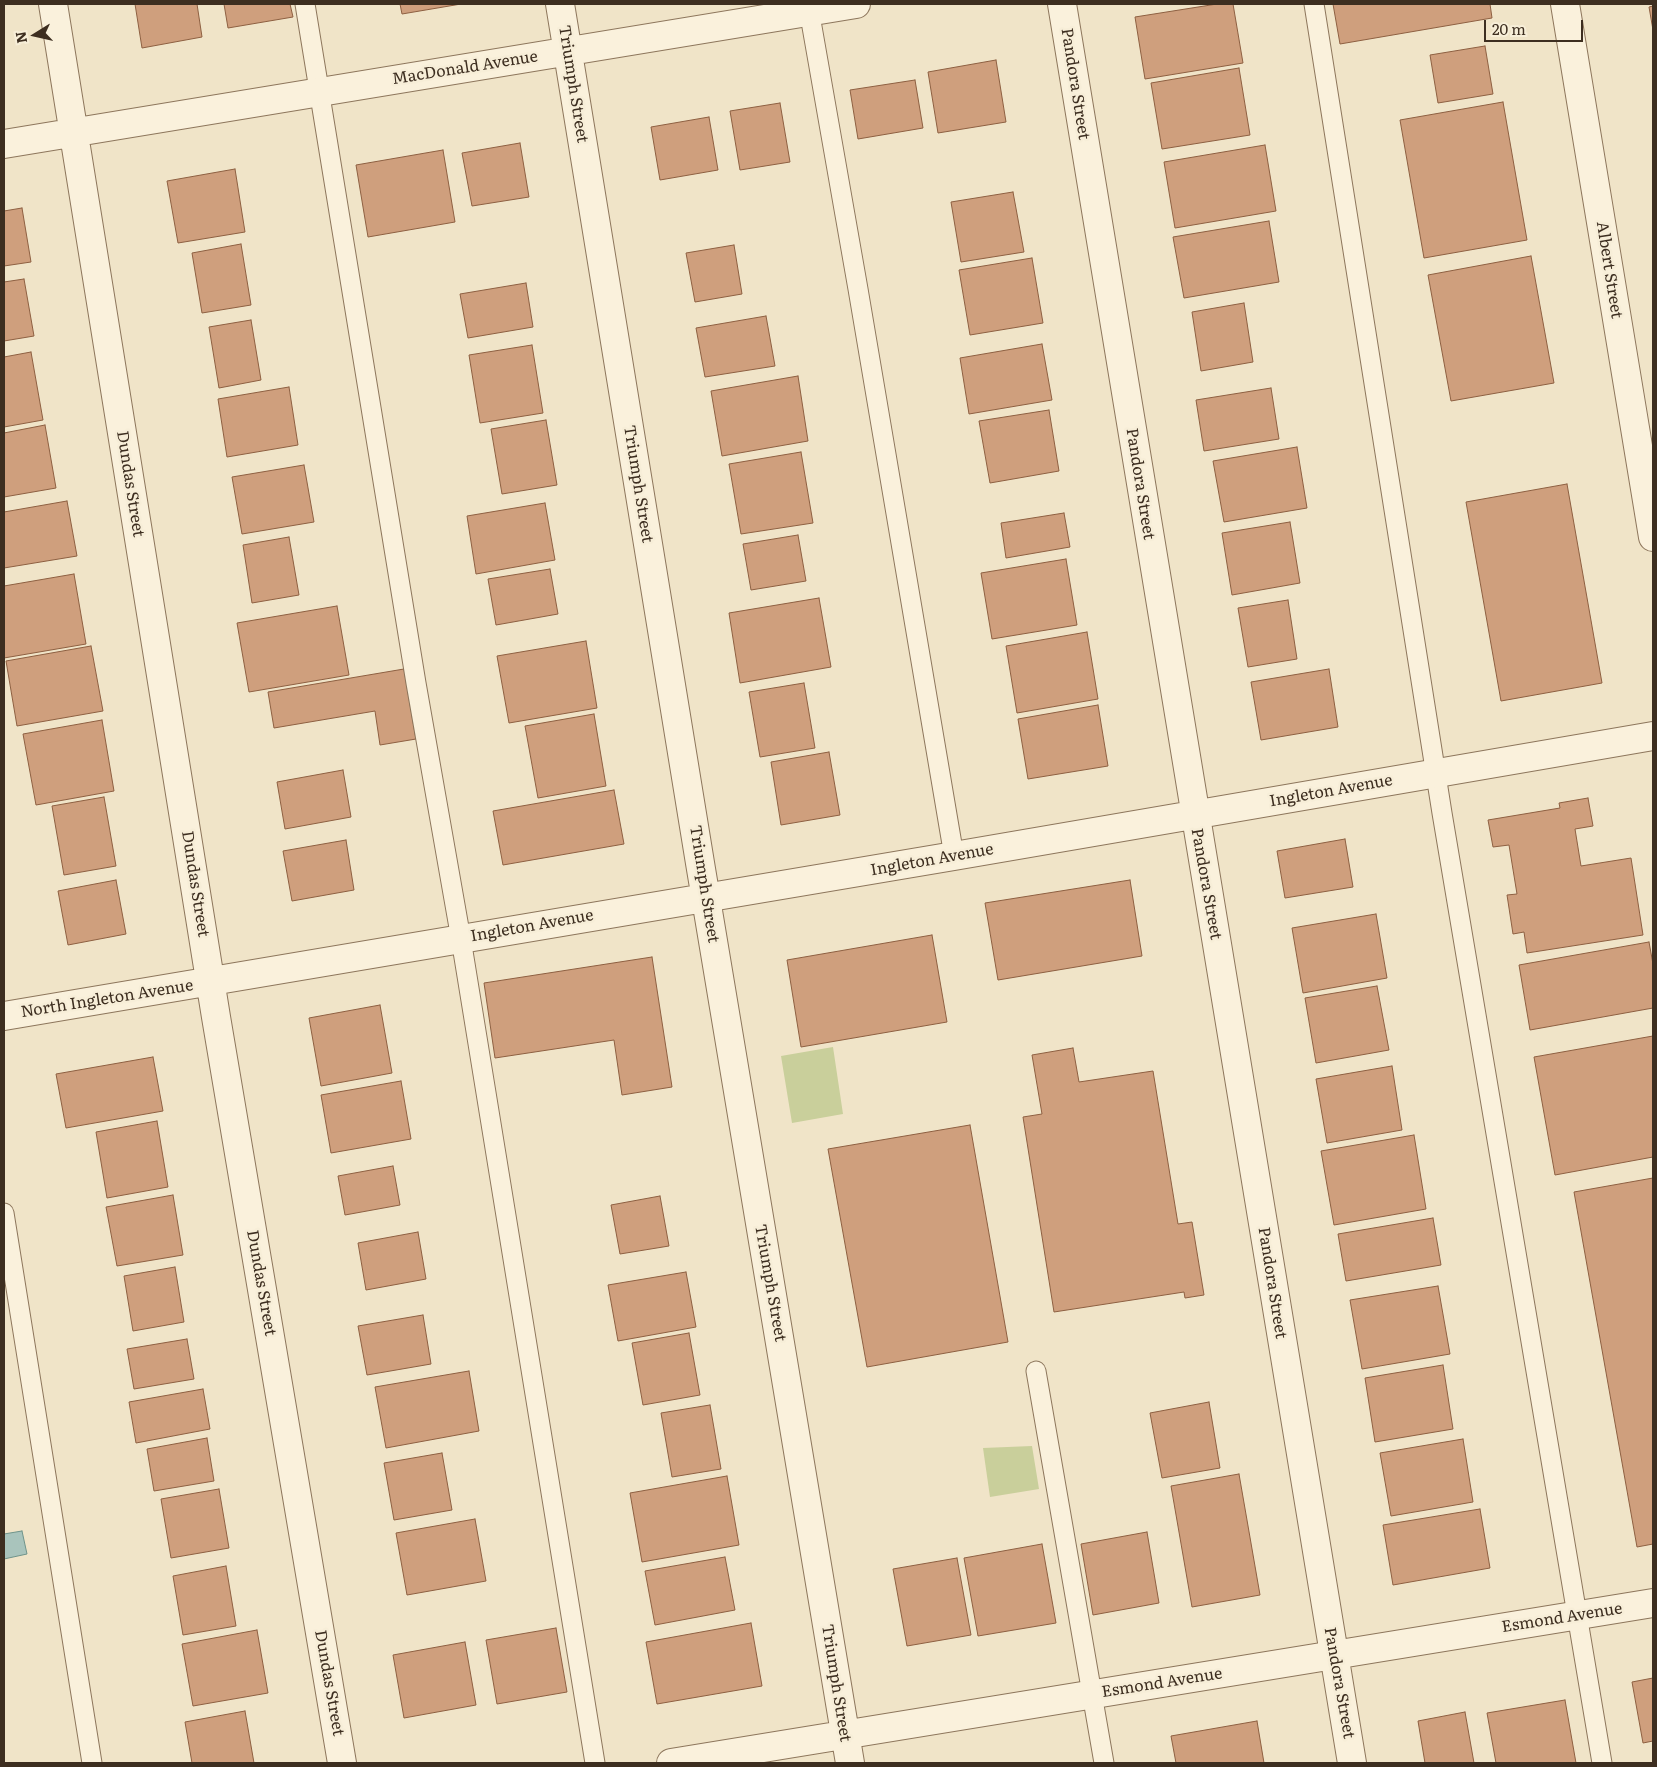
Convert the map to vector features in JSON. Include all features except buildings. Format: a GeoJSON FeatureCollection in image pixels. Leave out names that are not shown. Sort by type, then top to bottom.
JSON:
{"type":"FeatureCollection","features":[{"type":"Feature","properties":{"kind":"street","name":"Dundas Street"},"geometry":{"type":"LineString","coordinates":[[52,4],[210,982],[342,1763]]}},
{"type":"Feature","properties":{"kind":"street","name":"Triumph Street"},"geometry":{"type":"LineString","coordinates":[[560,4],[850,1763]]}},
{"type":"Feature","properties":{"kind":"street","name":"MacDonald Avenue"},"geometry":{"type":"LineString","coordinates":[[4,144],[568,51],[809,8],[856,4]]}},
{"type":"Feature","properties":{"kind":"street","name":"Pandora Street"},"geometry":{"type":"LineString","coordinates":[[1062,4],[1352,1763]]}},
{"type":"Feature","properties":{"kind":"street","name":"Albert Street"},"geometry":{"type":"LineString","coordinates":[[1565,4],[1653,537]]}},
{"type":"Feature","properties":{"kind":"street","name":"Ingleton Avenue"},"geometry":{"type":"LineString","coordinates":[[210,982],[1653,736]]}},
{"type":"Feature","properties":{"kind":"street","name":"North Ingleton Avenue"},"geometry":{"type":"LineString","coordinates":[[4,1016],[210,982]]}},
{"type":"Feature","properties":{"kind":"street","name":"Esmond Avenue"},"geometry":{"type":"LineString","coordinates":[[671,1763],[1653,1603]]}},
{"type":"Feature","properties":{"kind":"lane"},"geometry":{"type":"LineString","coordinates":[[305,4],[416,683],[461,939],[595,1763]]}},
{"type":"Feature","properties":{"kind":"lane"},"geometry":{"type":"LineString","coordinates":[[1314,4],[1436,774],[1602,1763]]}},
{"type":"Feature","properties":{"kind":"lane"},"geometry":{"type":"LineString","coordinates":[[809,8],[954,856]]}},
{"type":"Feature","properties":{"kind":"lane"},"geometry":{"type":"LineString","coordinates":[[4,1213],[92,1763]]}},
{"type":"Feature","properties":{"kind":"lane"},"geometry":{"type":"LineString","coordinates":[[1036,1371],[1104,1763]]}},
{"type":"Feature","properties":{"kind":"green space"},"geometry":{"type":"Polygon","coordinates":[[[833,1047],[843,1114],[792,1123],[781,1056],[833,1047]]]}},
{"type":"Feature","properties":{"kind":"green space"},"geometry":{"type":"Polygon","coordinates":[[[1032,1446],[1039,1489],[990,1497],[983,1448],[1032,1446]]]}},
{"type":"Feature","properties":{"kind":"water"},"geometry":{"type":"Polygon","coordinates":[[[22,1531],[27,1554],[4,1559],[4,1534],[22,1531]]]}}]}
